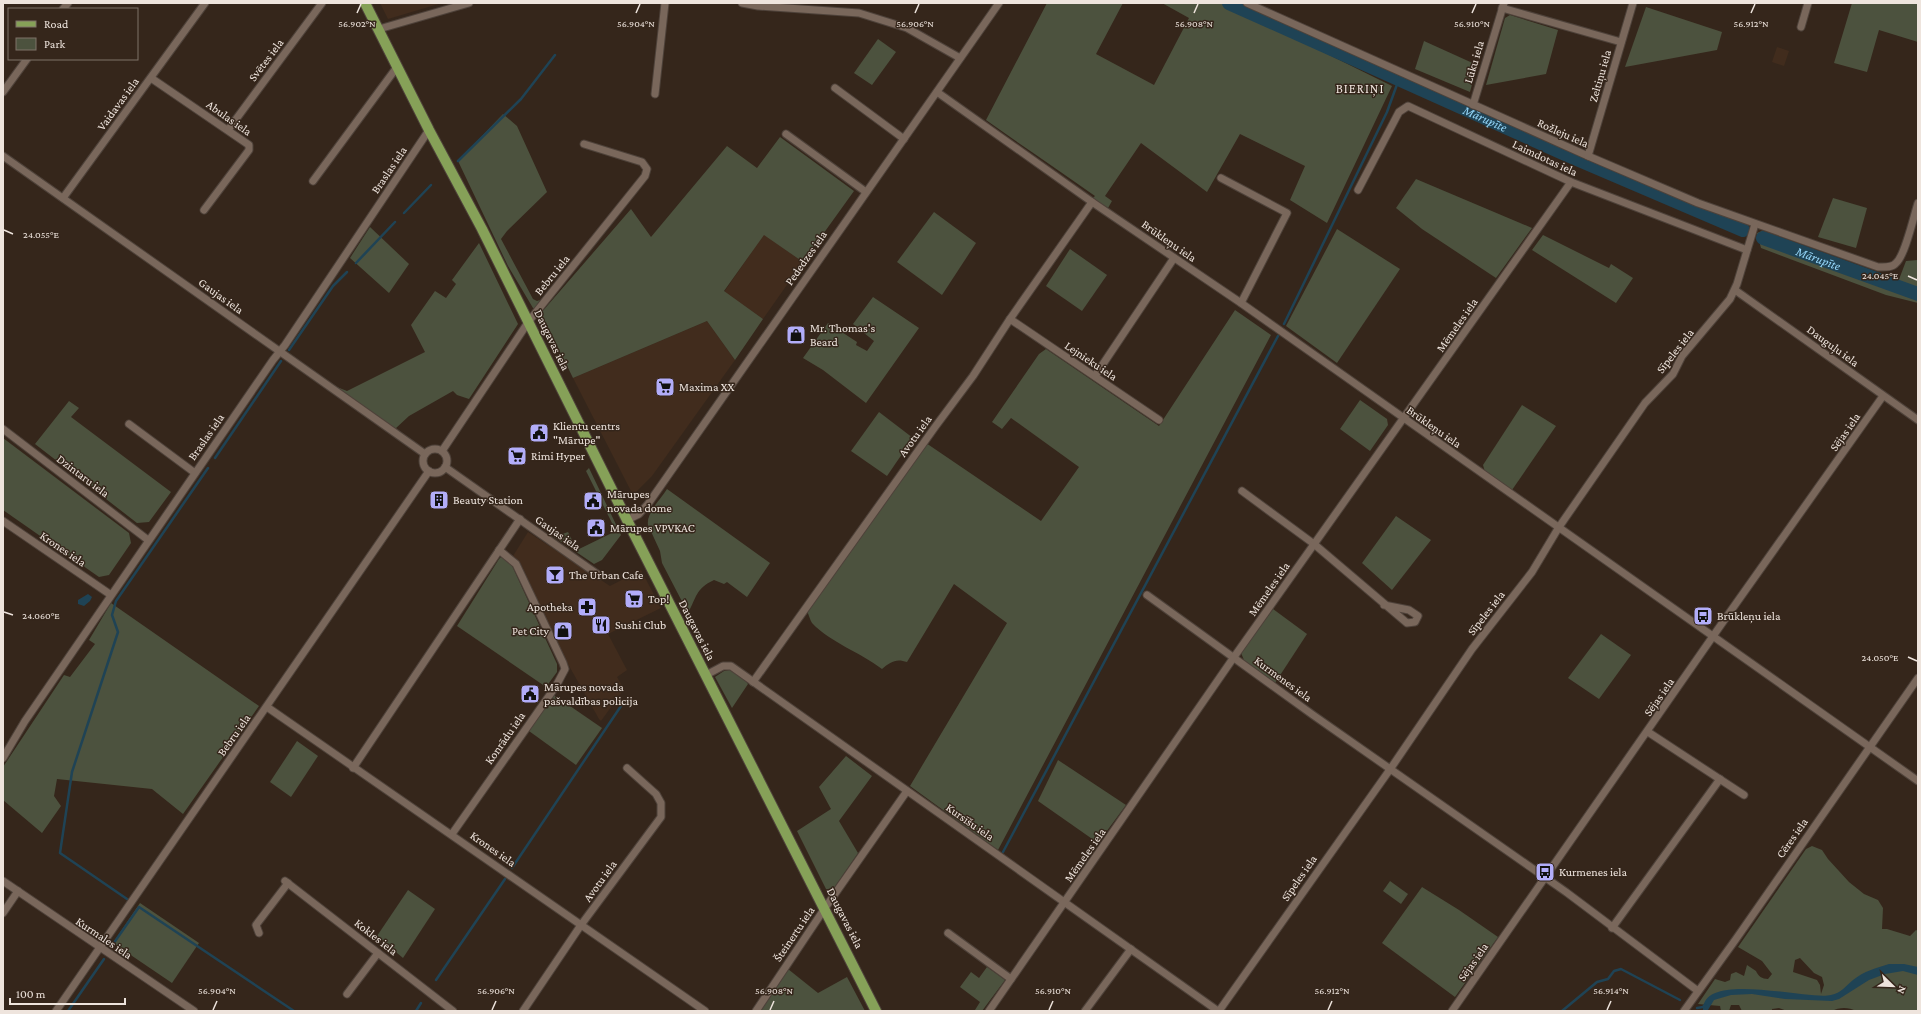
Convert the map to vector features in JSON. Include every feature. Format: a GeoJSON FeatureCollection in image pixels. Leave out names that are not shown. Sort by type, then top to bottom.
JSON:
{"type":"FeatureCollection","features":[{"type":"Feature","properties":{"kind":"main road","name":"Daugavas iela"},"geometry":{"type":"LineString","coordinates":[[365,3],[876,1011]]}},
{"type":"Feature","properties":{"kind":"street","name":"Vaidavas iela"},"geometry":{"type":"LineString","coordinates":[[63,198],[204,3]]}},
{"type":"Feature","properties":{"kind":"street","name":"Svētes iela"},"geometry":{"type":"LineString","coordinates":[[228,130],[322,3]]}},
{"type":"Feature","properties":{"kind":"street"},"geometry":{"type":"LineString","coordinates":[[379,29],[469,3]]}},
{"type":"Feature","properties":{"kind":"street"},"geometry":{"type":"LineString","coordinates":[[655,94],[665,3]]}},
{"type":"Feature","properties":{"kind":"street"},"geometry":{"type":"LineString","coordinates":[[742,3],[758,6],[859,13],[907,28],[960,58]]}},
{"type":"Feature","properties":{"kind":"street","name":"Pededzes iela"},"geometry":{"type":"LineString","coordinates":[[627,520],[639,514],[648,504],[999,3]]}},
{"type":"Feature","properties":{"kind":"street","name":"Rožleju iela"},"geometry":{"type":"LineString","coordinates":[[1247,3],[1588,156],[1698,203],[1878,268],[1889,267],[1896,263],[1902,255],[1918,203]]}},
{"type":"Feature","properties":{"kind":"street","name":"Zeltiņu iela"},"geometry":{"type":"LineString","coordinates":[[1588,156],[1633,3]]}},
{"type":"Feature","properties":{"kind":"street"},"geometry":{"type":"LineString","coordinates":[[1801,27],[1808,3]]}},
{"type":"Feature","properties":{"kind":"street"},"geometry":{"type":"LineString","coordinates":[[1503,6],[1621,42]]}},
{"type":"Feature","properties":{"kind":"street","name":"Lūku iela"},"geometry":{"type":"LineString","coordinates":[[1473,105],[1503,6]]}},
{"type":"Feature","properties":{"kind":"street"},"geometry":{"type":"LineString","coordinates":[[3,92],[26,60]]}},
{"type":"Feature","properties":{"kind":"street"},"geometry":{"type":"LineString","coordinates":[[313,181],[397,67]]}},
{"type":"Feature","properties":{"kind":"street","name":"Abulas iela"},"geometry":{"type":"LineString","coordinates":[[150,78],[249,145],[249,150],[204,210]]}},
{"type":"Feature","properties":{"kind":"street"},"geometry":{"type":"LineString","coordinates":[[835,88],[904,139]]}},
{"type":"Feature","properties":{"kind":"street","name":"Brūkleņu iela"},"geometry":{"type":"LineString","coordinates":[[937,92],[1092,202],[1241,303],[1918,782]]}},
{"type":"Feature","properties":{"kind":"street","name":"Laimdotas iela"},"geometry":{"type":"LineString","coordinates":[[1358,190],[1399,112],[1408,106],[1571,182],[1747,250]]}},
{"type":"Feature","properties":{"kind":"street","name":"Braslas iela"},"geometry":{"type":"LineString","coordinates":[[3,758],[25,721],[148,540],[280,352],[429,130]]}},
{"type":"Feature","properties":{"kind":"street"},"geometry":{"type":"LineString","coordinates":[[786,134],[866,192]]}},
{"type":"Feature","properties":{"kind":"street","name":"Bebru iela"},"geometry":{"type":"LineString","coordinates":[[442,451],[528,322],[645,176],[647,169],[642,162],[584,144]]}},
{"type":"Feature","properties":{"kind":"street","name":"Gaujas iela"},"geometry":{"type":"LineString","coordinates":[[3,156],[425,454]]}},
{"type":"Feature","properties":{"kind":"street"},"geometry":{"type":"LineString","coordinates":[[1221,178],[1287,212],[1241,303]]}},
{"type":"Feature","properties":{"kind":"street","name":"Mēmeles iela"},"geometry":{"type":"LineString","coordinates":[[989,1011],[1234,657],[1571,182]]}},
{"type":"Feature","properties":{"kind":"street","name":"Avotu iela"},"geometry":{"type":"LineString","coordinates":[[753,682],[930,433],[973,376],[1010,319],[1092,202]]}},
{"type":"Feature","properties":{"kind":"street","name":"Sīpeles iela"},"geometry":{"type":"LineString","coordinates":[[1219,1011],[1391,768],[1472,649],[1532,572],[1559,527],[1645,403],[1673,374],[1682,356],[1717,315],[1735,290],[1755,224]]}},
{"type":"Feature","properties":{"kind":"street"},"geometry":{"type":"LineString","coordinates":[[1095,376],[1174,258]]}},
{"type":"Feature","properties":{"kind":"street","name":"Dauguļu iela"},"geometry":{"type":"LineString","coordinates":[[1735,290],[1918,420]]}},
{"type":"Feature","properties":{"kind":"street","name":"Lejnieku iela"},"geometry":{"type":"LineString","coordinates":[[1010,319],[1159,420]]}},
{"type":"Feature","properties":{"kind":"street","name":"Sējas iela"},"geometry":{"type":"LineString","coordinates":[[1452,1011],[1883,396]]}},
{"type":"Feature","properties":{"kind":"street"},"geometry":{"type":"LineString","coordinates":[[129,424],[195,473]]}},
{"type":"Feature","properties":{"kind":"street","name":"Dzintaru iela"},"geometry":{"type":"LineString","coordinates":[[3,429],[148,540]]}},
{"type":"Feature","properties":{"kind":"street"},"geometry":{"type":"LineString","coordinates":[[433,449],[442,451],[447,459],[445,467],[437,472],[429,471],[423,463],[425,454],[433,449]]}},
{"type":"Feature","properties":{"kind":"street","name":"Gaujas iela"},"geometry":{"type":"LineString","coordinates":[[445,467],[600,576]]}},
{"type":"Feature","properties":{"kind":"street","name":"Bebru iela"},"geometry":{"type":"LineString","coordinates":[[56,1011],[429,471]]}},
{"type":"Feature","properties":{"kind":"street"},"geometry":{"type":"LineString","coordinates":[[1242,491],[1314,544],[1384,605]]}},
{"type":"Feature","properties":{"kind":"street"},"geometry":{"type":"LineString","coordinates":[[353,768],[520,519]]}},
{"type":"Feature","properties":{"kind":"street","name":"Krones iela"},"geometry":{"type":"LineString","coordinates":[[3,521],[111,595]]}},
{"type":"Feature","properties":{"kind":"street","name":"Konrādu iela"},"geometry":{"type":"LineString","coordinates":[[452,834],[558,682],[565,669],[564,663],[516,564],[499,550]]}},
{"type":"Feature","properties":{"kind":"street","name":"Kurmenes iela"},"geometry":{"type":"LineString","coordinates":[[1147,595],[1313,715],[1391,768],[1545,878],[1698,991]]}},
{"type":"Feature","properties":{"kind":"street","name":"Kursīšu iela"},"geometry":{"type":"LineString","coordinates":[[706,675],[727,665],[753,682],[1219,1011]]}},
{"type":"Feature","properties":{"kind":"street","name":"Cēres iela"},"geometry":{"type":"LineString","coordinates":[[1684,1011],[1736,939],[1868,747],[1915,689],[1918,678]]}},
{"type":"Feature","properties":{"kind":"street","name":"Krones iela"},"geometry":{"type":"LineString","coordinates":[[267,707],[353,768],[452,834],[704,1011]]}},
{"type":"Feature","properties":{"kind":"street"},"geometry":{"type":"LineString","coordinates":[[1648,732],[1744,795]]}},
{"type":"Feature","properties":{"kind":"street","name":"Avotu iela"},"geometry":{"type":"LineString","coordinates":[[523,1011],[581,925],[661,817],[661,803],[656,794],[627,768]]}},
{"type":"Feature","properties":{"kind":"street"},"geometry":{"type":"LineString","coordinates":[[1612,928],[1720,779]]}},
{"type":"Feature","properties":{"kind":"street","name":"Šteinertu iela"},"geometry":{"type":"LineString","coordinates":[[756,1011],[825,908],[907,791]]}},
{"type":"Feature","properties":{"kind":"street","name":"Kurmales iela"},"geometry":{"type":"LineString","coordinates":[[3,881],[194,1011]]}},
{"type":"Feature","properties":{"kind":"street","name":"Kokles iela"},"geometry":{"type":"LineString","coordinates":[[259,932],[256,925],[287,882],[453,1011]]}},
{"type":"Feature","properties":{"kind":"street"},"geometry":{"type":"LineString","coordinates":[[3,913],[18,891]]}},
{"type":"Feature","properties":{"kind":"street"},"geometry":{"type":"LineString","coordinates":[[948,933],[1011,979]]}},
{"type":"Feature","properties":{"kind":"street"},"geometry":{"type":"LineString","coordinates":[[1085,1011],[1131,949]]}},
{"type":"Feature","properties":{"kind":"street"},"geometry":{"type":"LineString","coordinates":[[347,994],[378,953]]}},
{"type":"Feature","properties":{"kind":"shaded area"},"geometry":{"type":"Polygon","coordinates":[[[380,3],[442,3],[388,19],[380,3]]]}},
{"type":"Feature","properties":{"kind":"shaded area"},"geometry":{"type":"Polygon","coordinates":[[[1777,47],[1789,51],[1784,66],[1772,62],[1777,47]]]}},
{"type":"Feature","properties":{"kind":"shaded area"},"geometry":{"type":"Polygon","coordinates":[[[764,234],[803,262],[763,319],[724,292],[764,234]]]}},
{"type":"Feature","properties":{"kind":"shaded area"},"geometry":{"type":"Polygon","coordinates":[[[707,321],[735,360],[652,476],[633,495],[573,378],[707,321]]]}},
{"type":"Feature","properties":{"kind":"shaded area"},"geometry":{"type":"Polygon","coordinates":[[[528,532],[610,586],[641,570],[661,608],[608,634],[627,670],[617,677],[624,689],[601,721],[564,657],[520,562],[513,556],[528,532]]]}},
{"type":"Feature","properties":{"kind":"green space"},"geometry":{"type":"Polygon","coordinates":[[[1047,3],[1123,3],[1096,54],[1154,85],[1189,18],[1162,3],[1224,3],[1392,86],[1327,223],[1290,200],[1305,166],[1240,134],[1207,192],[1141,143],[1105,196],[1112,201],[1108,208],[1093,198],[1095,196],[986,120],[1047,3]]]}},
{"type":"Feature","properties":{"kind":"green space"},"geometry":{"type":"Polygon","coordinates":[[[1852,3],[1918,3],[1918,42],[1879,30],[1867,72],[1834,63],[1852,3]]]}},
{"type":"Feature","properties":{"kind":"green space"},"geometry":{"type":"Polygon","coordinates":[[[1646,7],[1722,32],[1717,50],[1625,67],[1646,7]]]}},
{"type":"Feature","properties":{"kind":"green space"},"geometry":{"type":"Polygon","coordinates":[[[1510,15],[1558,30],[1546,74],[1486,85],[1505,18],[1510,15]]]}},
{"type":"Feature","properties":{"kind":"green space"},"geometry":{"type":"Polygon","coordinates":[[[878,39],[896,52],[872,85],[854,73],[878,39]]]}},
{"type":"Feature","properties":{"kind":"green space"},"geometry":{"type":"Polygon","coordinates":[[[1424,41],[1477,65],[1470,92],[1415,69],[1424,41]]]}},
{"type":"Feature","properties":{"kind":"green space"},"geometry":{"type":"Polygon","coordinates":[[[503,114],[517,126],[547,192],[507,231],[501,239],[533,299],[537,301],[540,300],[535,308],[533,308],[508,266],[458,161],[503,114]]]}},
{"type":"Feature","properties":{"kind":"green space"},"geometry":{"type":"Polygon","coordinates":[[[780,137],[854,191],[803,262],[764,235],[724,291],[763,319],[735,360],[707,321],[573,378],[541,313],[631,209],[651,237],[727,146],[757,168],[780,137]]]}},
{"type":"Feature","properties":{"kind":"green space"},"geometry":{"type":"Polygon","coordinates":[[[1416,179],[1532,228],[1496,278],[1422,229],[1396,208],[1416,179]]]}},
{"type":"Feature","properties":{"kind":"green space"},"geometry":{"type":"Polygon","coordinates":[[[1833,198],[1867,208],[1856,248],[1818,237],[1833,198]]]}},
{"type":"Feature","properties":{"kind":"green space"},"geometry":{"type":"Polygon","coordinates":[[[934,212],[976,243],[942,295],[897,262],[934,212]]]}},
{"type":"Feature","properties":{"kind":"green space"},"geometry":{"type":"Polygon","coordinates":[[[370,227],[409,264],[389,293],[350,258],[370,227]]]}},
{"type":"Feature","properties":{"kind":"green space"},"geometry":{"type":"Polygon","coordinates":[[[1337,229],[1400,269],[1337,363],[1286,326],[1337,229]]]}},
{"type":"Feature","properties":{"kind":"green space"},"geometry":{"type":"Polygon","coordinates":[[[1762,231],[1898,282],[1906,261],[1918,260],[1918,303],[1886,295],[1761,248],[1757,233],[1762,231]]]}},
{"type":"Feature","properties":{"kind":"green space"},"geometry":{"type":"Polygon","coordinates":[[[1543,235],[1609,268],[1611,264],[1633,278],[1616,303],[1532,250],[1543,235]]]}},
{"type":"Feature","properties":{"kind":"green space"},"geometry":{"type":"Polygon","coordinates":[[[479,243],[518,324],[469,399],[457,395],[453,391],[409,416],[395,429],[337,387],[347,391],[425,352],[411,325],[435,291],[446,298],[456,284],[452,280],[479,243]]]}},
{"type":"Feature","properties":{"kind":"green space"},"geometry":{"type":"Polygon","coordinates":[[[1070,249],[1107,275],[1082,311],[1046,286],[1070,249]]]}},
{"type":"Feature","properties":{"kind":"green space"},"geometry":{"type":"Polygon","coordinates":[[[873,297],[919,328],[866,403],[823,370],[803,358],[828,323],[857,342],[856,345],[867,351],[874,341],[853,324],[873,297]]]}},
{"type":"Feature","properties":{"kind":"green space"},"geometry":{"type":"Polygon","coordinates":[[[1235,310],[1271,335],[998,850],[910,786],[1007,623],[954,584],[907,662],[900,660],[893,661],[882,669],[820,630],[812,623],[807,611],[926,443],[1041,521],[1079,467],[1011,418],[1002,429],[992,422],[1039,354],[1046,349],[1159,426],[1235,310]]]}},
{"type":"Feature","properties":{"kind":"green space"},"geometry":{"type":"Polygon","coordinates":[[[1360,400],[1387,419],[1388,425],[1370,451],[1340,429],[1360,400]]]}},
{"type":"Feature","properties":{"kind":"green space"},"geometry":{"type":"Polygon","coordinates":[[[69,401],[79,408],[71,417],[171,492],[149,522],[137,523],[35,444],[69,401]]]}},
{"type":"Feature","properties":{"kind":"green space"},"geometry":{"type":"Polygon","coordinates":[[[1522,405],[1556,426],[1512,490],[1485,472],[1483,465],[1522,405]]]}},
{"type":"Feature","properties":{"kind":"green space"},"geometry":{"type":"Polygon","coordinates":[[[879,412],[913,438],[887,476],[851,451],[879,412]]]}},
{"type":"Feature","properties":{"kind":"green space"},"geometry":{"type":"Polygon","coordinates":[[[3,438],[129,533],[131,543],[109,575],[99,577],[3,510],[3,438]]]}},
{"type":"Feature","properties":{"kind":"green space"},"geometry":{"type":"Polygon","coordinates":[[[589,468],[621,535],[602,560],[594,564],[554,537],[568,532],[577,550],[616,531],[586,471],[589,468]]]}},
{"type":"Feature","properties":{"kind":"green space"},"geometry":{"type":"Polygon","coordinates":[[[667,489],[770,563],[747,597],[727,582],[724,584],[714,580],[700,590],[688,613],[662,563],[660,551],[648,525],[649,516],[654,506],[667,489]]]}},
{"type":"Feature","properties":{"kind":"green space"},"geometry":{"type":"Polygon","coordinates":[[[1396,516],[1431,540],[1392,590],[1362,563],[1396,516]]]}},
{"type":"Feature","properties":{"kind":"green space"},"geometry":{"type":"Polygon","coordinates":[[[506,556],[509,559],[557,664],[557,672],[546,687],[457,626],[499,559],[506,556]]]}},
{"type":"Feature","properties":{"kind":"green space"},"geometry":{"type":"Polygon","coordinates":[[[111,603],[259,706],[183,814],[152,789],[57,779],[54,796],[61,806],[42,833],[3,800],[3,767],[64,675],[70,677],[95,644],[89,640],[111,603]]]}},
{"type":"Feature","properties":{"kind":"green space"},"geometry":{"type":"Polygon","coordinates":[[[1273,609],[1307,634],[1275,683],[1244,660],[1241,653],[1273,609]]]}},
{"type":"Feature","properties":{"kind":"green space"},"geometry":{"type":"Polygon","coordinates":[[[1601,634],[1631,655],[1599,699],[1568,678],[1601,634]]]}},
{"type":"Feature","properties":{"kind":"green space"},"geometry":{"type":"Polygon","coordinates":[[[730,670],[745,680],[748,684],[732,708],[715,677],[724,671],[730,670]]]}},
{"type":"Feature","properties":{"kind":"green space"},"geometry":{"type":"Polygon","coordinates":[[[554,695],[602,728],[576,765],[529,731],[554,695]]]}},
{"type":"Feature","properties":{"kind":"green space"},"geometry":{"type":"Polygon","coordinates":[[[297,741],[318,756],[291,797],[270,782],[297,741]]]}},
{"type":"Feature","properties":{"kind":"green space"},"geometry":{"type":"Polygon","coordinates":[[[846,756],[872,776],[839,821],[858,853],[829,895],[797,831],[831,809],[819,787],[846,756]]]}},
{"type":"Feature","properties":{"kind":"green space"},"geometry":{"type":"Polygon","coordinates":[[[1058,760],[1126,805],[1098,843],[1038,801],[1058,760]]]}},
{"type":"Feature","properties":{"kind":"green space"},"geometry":{"type":"Polygon","coordinates":[[[1812,846],[1822,850],[1828,859],[1849,882],[1864,894],[1878,900],[1883,908],[1882,929],[1887,929],[1910,936],[1916,930],[1918,931],[1918,1011],[1856,1011],[1844,1008],[1832,1011],[1787,1011],[1779,1008],[1772,1009],[1772,1011],[1742,1011],[1739,1005],[1731,1005],[1729,1011],[1721,1011],[1720,1006],[1698,1004],[1715,979],[1725,982],[1730,980],[1731,974],[1736,972],[1744,976],[1747,965],[1756,971],[1762,978],[1768,979],[1772,974],[1762,961],[1738,947],[1806,849],[1812,846]],[[1800,958],[1795,960],[1793,972],[1817,980],[1820,985],[1821,994],[1824,985],[1822,977],[1814,973],[1800,958]]]}},
{"type":"Feature","properties":{"kind":"green space"},"geometry":{"type":"Polygon","coordinates":[[[1390,881],[1408,894],[1401,904],[1383,891],[1390,881]]]}},
{"type":"Feature","properties":{"kind":"green space"},"geometry":{"type":"Polygon","coordinates":[[[1422,887],[1498,937],[1455,997],[1382,943],[1422,887]]]}},
{"type":"Feature","properties":{"kind":"green space"},"geometry":{"type":"Polygon","coordinates":[[[408,890],[435,909],[403,958],[377,936],[408,890]]]}},
{"type":"Feature","properties":{"kind":"green space"},"geometry":{"type":"Polygon","coordinates":[[[140,903],[199,943],[172,983],[113,943],[140,903]]]}},
{"type":"Feature","properties":{"kind":"green space"},"geometry":{"type":"Polygon","coordinates":[[[987,967],[1005,980],[982,1011],[975,1010],[980,1002],[960,987],[971,972],[979,978],[987,967]]]}},
{"type":"Feature","properties":{"kind":"green space"},"geometry":{"type":"Polygon","coordinates":[[[788,969],[818,993],[847,977],[865,1011],[759,1011],[788,969]]]}},
{"type":"Feature","properties":{"kind":"water"},"geometry":{"type":"Polygon","coordinates":[[[88,594],[92,597],[90,601],[84,606],[78,604],[78,600],[88,594]]]}},
{"type":"Feature","properties":{"kind":"water"},"geometry":{"type":"Polygon","coordinates":[[[1889,964],[1904,964],[1918,967],[1918,975],[1903,971],[1885,974],[1869,980],[1839,999],[1832,1001],[1785,999],[1752,994],[1731,995],[1714,1000],[1708,1010],[1709,1011],[1703,1011],[1707,998],[1719,992],[1737,989],[1819,996],[1835,994],[1841,991],[1861,974],[1889,964]]]}},
{"type":"Feature","properties":{"kind":"waterway","name":"Mārupīte"},"geometry":{"type":"LineString","coordinates":[[1229,3],[1563,153],[1743,230]]}},
{"type":"Feature","properties":{"kind":"waterway"},"geometry":{"type":"LineString","coordinates":[[458,161],[521,99],[555,55]]}},
{"type":"Feature","properties":{"kind":"waterway"},"geometry":{"type":"LineString","coordinates":[[1284,324],[1387,112],[1399,79]]}},
{"type":"Feature","properties":{"kind":"waterway"},"geometry":{"type":"LineString","coordinates":[[404,213],[431,185]]}},
{"type":"Feature","properties":{"kind":"waterway"},"geometry":{"type":"LineString","coordinates":[[356,263],[395,222]]}},
{"type":"Feature","properties":{"kind":"waterway","name":"Mārupīte"},"geometry":{"type":"LineString","coordinates":[[1763,238],[1918,294]]}},
{"type":"Feature","properties":{"kind":"waterway"},"geometry":{"type":"LineString","coordinates":[[289,350],[333,286],[347,272]]}},
{"type":"Feature","properties":{"kind":"waterway"},"geometry":{"type":"LineString","coordinates":[[1003,852],[1278,336]]}},
{"type":"Feature","properties":{"kind":"waterway"},"geometry":{"type":"LineString","coordinates":[[215,458],[281,361]]}},
{"type":"Feature","properties":{"kind":"waterway"},"geometry":{"type":"LineString","coordinates":[[127,899],[60,853],[72,772],[118,632],[112,615],[116,601],[208,468]]}},
{"type":"Feature","properties":{"kind":"waterway"},"geometry":{"type":"LineString","coordinates":[[512,868],[621,706]]}},
{"type":"Feature","properties":{"kind":"waterway"},"geometry":{"type":"LineString","coordinates":[[436,980],[505,879]]}},
{"type":"Feature","properties":{"kind":"waterway"},"geometry":{"type":"LineString","coordinates":[[111,947],[139,907],[294,1011]]}},
{"type":"Feature","properties":{"kind":"waterway"},"geometry":{"type":"LineString","coordinates":[[68,1011],[104,959]]}},
{"type":"Feature","properties":{"kind":"waterway"},"geometry":{"type":"LineString","coordinates":[[1562,1011],[1597,982],[1608,979],[1614,971],[1621,969],[1680,1000]]}},
{"type":"Feature","properties":{"kind":"waterway"},"geometry":{"type":"LineString","coordinates":[[416,1011],[421,1003]]}},
{"type":"Feature","properties":{"kind":"waterway"},"geometry":{"type":"LineString","coordinates":[[1697,1008],[1705,1005]]}},
{"type":"Feature","properties":{"kind":"place","name":"Mr. Thomas's Beard"},"geometry":{"type":"Point","coordinates":[796,335]}},
{"type":"Feature","properties":{"kind":"place","name":"Maxima XX"},"geometry":{"type":"Point","coordinates":[665,387]}},
{"type":"Feature","properties":{"kind":"place","name":"Klientu centrs \"Mārupe\""},"geometry":{"type":"Point","coordinates":[539,433]}},
{"type":"Feature","properties":{"kind":"place","name":"Rimi Hyper"},"geometry":{"type":"Point","coordinates":[517,456]}},
{"type":"Feature","properties":{"kind":"place","name":"Beauty Station"},"geometry":{"type":"Point","coordinates":[439,500]}},
{"type":"Feature","properties":{"kind":"place","name":"Mārupes novada dome"},"geometry":{"type":"Point","coordinates":[593,501]}},
{"type":"Feature","properties":{"kind":"place","name":"Mārupes VPVKAC"},"geometry":{"type":"Point","coordinates":[596,528]}},
{"type":"Feature","properties":{"kind":"place","name":"The Urban Cafe"},"geometry":{"type":"Point","coordinates":[555,575]}},
{"type":"Feature","properties":{"kind":"place","name":"Top!"},"geometry":{"type":"Point","coordinates":[634,599]}},
{"type":"Feature","properties":{"kind":"place","name":"Apotheka"},"geometry":{"type":"Point","coordinates":[587,607]}},
{"type":"Feature","properties":{"kind":"place","name":"Brūkleņu iela"},"geometry":{"type":"Point","coordinates":[1703,616]}},
{"type":"Feature","properties":{"kind":"place","name":"Sushi Club"},"geometry":{"type":"Point","coordinates":[601,625]}},
{"type":"Feature","properties":{"kind":"place","name":"Pet City"},"geometry":{"type":"Point","coordinates":[563,631]}},
{"type":"Feature","properties":{"kind":"place","name":"Mārupes novada pašvaldības policija"},"geometry":{"type":"Point","coordinates":[530,694]}},
{"type":"Feature","properties":{"kind":"place","name":"Kurmenes iela"},"geometry":{"type":"Point","coordinates":[1545,872]}},
{"type":"Feature","properties":{"kind":"district","name":"BIERIŅI"},"geometry":{"type":"Point","coordinates":[1360,88]}}]}
